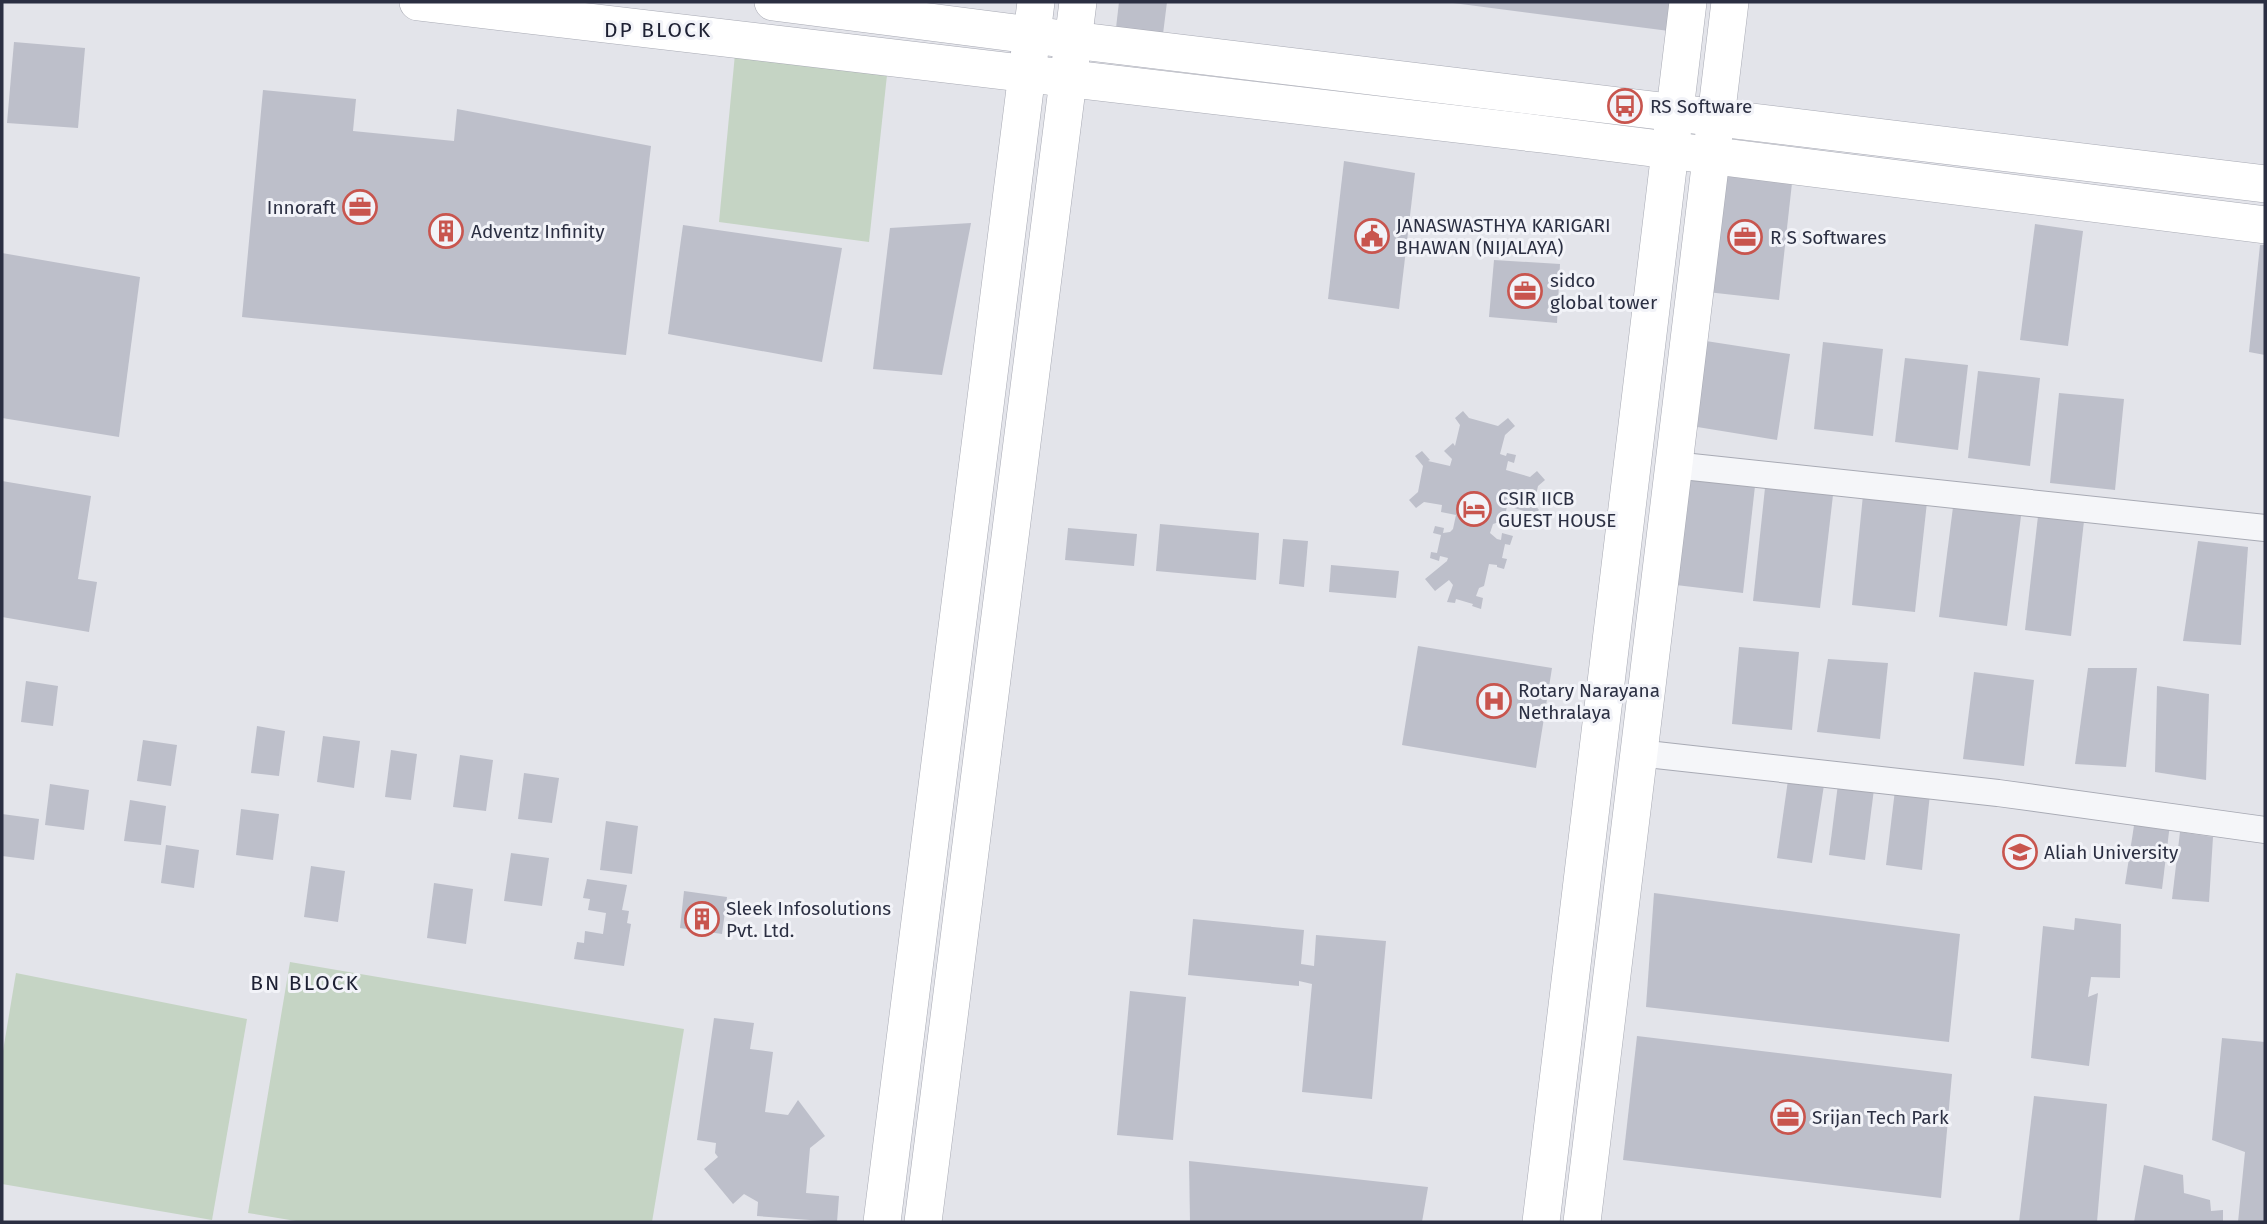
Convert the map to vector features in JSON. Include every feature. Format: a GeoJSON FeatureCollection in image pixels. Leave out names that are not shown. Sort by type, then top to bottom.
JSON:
{"type":"FeatureCollection","features":[{"type":"Feature","properties":{"kind":"street"},"geometry":{"type":"LineString","coordinates":[[418,2],[2265,225]]}},
{"type":"Feature","properties":{"kind":"street"},"geometry":{"type":"LineString","coordinates":[[773,2],[1034,18],[1073,40],[2265,184]]}},
{"type":"Feature","properties":{"kind":"street"},"geometry":{"type":"LineString","coordinates":[[923,1222],[1078,2]]}},
{"type":"Feature","properties":{"kind":"street"},"geometry":{"type":"LineString","coordinates":[[1541,1222],[1688,2]]}},
{"type":"Feature","properties":{"kind":"street"},"geometry":{"type":"LineString","coordinates":[[1582,1222],[1730,2]]}},
{"type":"Feature","properties":{"kind":"street"},"geometry":{"type":"LineString","coordinates":[[882,1222],[1034,18]]}},
{"type":"Feature","properties":{"kind":"street"},"geometry":{"type":"LineString","coordinates":[[2149,211],[2152,170]]}},
{"type":"Feature","properties":{"kind":"street"},"geometry":{"type":"LineString","coordinates":[[1673,465],[2265,528]]}},
{"type":"Feature","properties":{"kind":"street"},"geometry":{"type":"LineString","coordinates":[[1638,753],[1998,793],[2265,830]]}},
{"type":"Feature","properties":{"kind":"street"},"geometry":{"type":"LineString","coordinates":[[1589,825],[1629,834]]}},
{"type":"Feature","properties":{"kind":"street"},"geometry":{"type":"LineString","coordinates":[[890,1161],[930,1165]]}},
{"type":"Feature","properties":{"kind":"green space"},"geometry":{"type":"Polygon","coordinates":[[[735,54],[887,75],[869,242],[719,222],[735,54]]]}},
{"type":"Feature","properties":{"kind":"green space"},"geometry":{"type":"Polygon","coordinates":[[[290,962],[684,1029],[652,1222],[302,1222],[248,1213],[290,962]]]}},
{"type":"Feature","properties":{"kind":"green space"},"geometry":{"type":"Polygon","coordinates":[[[16,973],[247,1019],[212,1220],[2,1184],[2,1057],[16,973]]]}},
{"type":"Feature","properties":{"kind":"building"},"geometry":{"type":"Polygon","coordinates":[[[1119,2],[1167,2],[1163,34],[1116,28],[1119,2]]]}},
{"type":"Feature","properties":{"kind":"building"},"geometry":{"type":"Polygon","coordinates":[[[1453,2],[1673,2],[1669,31],[1453,2]]]}},
{"type":"Feature","properties":{"kind":"building"},"geometry":{"type":"Polygon","coordinates":[[[14,42],[85,48],[78,128],[7,123],[14,42]]]}},
{"type":"Feature","properties":{"kind":"building","name":"Adventz Infinity"},"geometry":{"type":"Polygon","coordinates":[[[263,90],[356,99],[353,131],[454,141],[457,109],[651,146],[626,355],[242,317],[263,90]]]}},
{"type":"Feature","properties":{"kind":"building","name":"JANASWASTHYA KARIGARI BHAWAN (NIJALAYA)"},"geometry":{"type":"Polygon","coordinates":[[[1344,161],[1415,173],[1399,309],[1328,299],[1344,161]]]}},
{"type":"Feature","properties":{"kind":"building","name":"R S Softwares"},"geometry":{"type":"Polygon","coordinates":[[[1711,173],[1792,183],[1779,300],[1698,291],[1711,173]]]}},
{"type":"Feature","properties":{"kind":"building"},"geometry":{"type":"Polygon","coordinates":[[[971,223],[942,375],[873,369],[890,228],[971,223]]]}},
{"type":"Feature","properties":{"kind":"building"},"geometry":{"type":"Polygon","coordinates":[[[2035,224],[2083,231],[2068,346],[2020,340],[2035,224]]]}},
{"type":"Feature","properties":{"kind":"building"},"geometry":{"type":"Polygon","coordinates":[[[683,225],[842,248],[822,362],[668,334],[683,225]]]}},
{"type":"Feature","properties":{"kind":"building"},"geometry":{"type":"Polygon","coordinates":[[[2260,245],[2265,245],[2265,355],[2249,352],[2260,245]]]}},
{"type":"Feature","properties":{"kind":"building"},"geometry":{"type":"Polygon","coordinates":[[[2,253],[140,277],[119,437],[2,418],[2,253]]]}},
{"type":"Feature","properties":{"kind":"building","name":"sidco global tower"},"geometry":{"type":"Polygon","coordinates":[[[1494,260],[1560,264],[1557,323],[1489,317],[1494,260]]]}},
{"type":"Feature","properties":{"kind":"building"},"geometry":{"type":"Polygon","coordinates":[[[1693,339],[1790,354],[1777,440],[1679,424],[1693,339]]]}},
{"type":"Feature","properties":{"kind":"building"},"geometry":{"type":"Polygon","coordinates":[[[1823,342],[1883,349],[1873,436],[1814,429],[1823,342]]]}},
{"type":"Feature","properties":{"kind":"building"},"geometry":{"type":"Polygon","coordinates":[[[1905,358],[1968,365],[1958,450],[1895,442],[1905,358]]]}},
{"type":"Feature","properties":{"kind":"building"},"geometry":{"type":"Polygon","coordinates":[[[1978,371],[2040,378],[2030,466],[1968,458],[1978,371]]]}},
{"type":"Feature","properties":{"kind":"building"},"geometry":{"type":"Polygon","coordinates":[[[2059,393],[2124,399],[2115,490],[2050,483],[2059,393]]]}},
{"type":"Feature","properties":{"kind":"building","name":"CSIR IICB GUEST HOUSE"},"geometry":{"type":"Polygon","coordinates":[[[1463,411],[1469,418],[1498,426],[1508,418],[1515,426],[1505,435],[1500,454],[1516,455],[1514,463],[1508,461],[1506,470],[1530,477],[1537,471],[1545,480],[1538,486],[1534,504],[1539,510],[1532,516],[1528,512],[1507,506],[1505,517],[1507,516],[1511,523],[1501,528],[1499,522],[1493,524],[1490,533],[1497,539],[1501,540],[1502,533],[1513,536],[1510,545],[1505,544],[1502,558],[1507,559],[1504,569],[1489,564],[1484,586],[1479,588],[1476,596],[1483,598],[1481,609],[1456,599],[1455,603],[1447,602],[1453,585],[1449,580],[1435,591],[1425,579],[1448,558],[1440,556],[1439,561],[1430,558],[1431,552],[1437,553],[1441,535],[1433,533],[1435,526],[1444,528],[1443,533],[1450,532],[1456,515],[1441,512],[1442,505],[1424,502],[1416,508],[1409,500],[1418,492],[1423,466],[1415,456],[1422,451],[1430,460],[1428,461],[1450,466],[1452,459],[1444,451],[1453,443],[1455,446],[1460,425],[1455,418],[1463,411]]]}},
{"type":"Feature","properties":{"kind":"building"},"geometry":{"type":"Polygon","coordinates":[[[1688,478],[1755,486],[1743,593],[1676,585],[1688,478]]]}},
{"type":"Feature","properties":{"kind":"building"},"geometry":{"type":"Polygon","coordinates":[[[2,481],[91,496],[78,579],[97,582],[89,632],[2,617],[2,481]]]}},
{"type":"Feature","properties":{"kind":"building"},"geometry":{"type":"Polygon","coordinates":[[[1765,488],[1833,495],[1820,608],[1753,601],[1765,488]]]}},
{"type":"Feature","properties":{"kind":"building"},"geometry":{"type":"Polygon","coordinates":[[[1863,495],[1927,502],[1915,612],[1852,605],[1863,495]]]}},
{"type":"Feature","properties":{"kind":"building"},"geometry":{"type":"Polygon","coordinates":[[[1953,507],[2021,516],[2007,626],[1939,617],[1953,507]]]}},
{"type":"Feature","properties":{"kind":"building"},"geometry":{"type":"Polygon","coordinates":[[[2038,516],[2084,521],[2071,636],[2025,630],[2038,516]]]}},
{"type":"Feature","properties":{"kind":"building"},"geometry":{"type":"Polygon","coordinates":[[[1160,524],[1259,533],[1256,580],[1156,571],[1160,524]]]}},
{"type":"Feature","properties":{"kind":"building"},"geometry":{"type":"Polygon","coordinates":[[[1068,528],[1137,534],[1134,566],[1065,560],[1068,528]]]}},
{"type":"Feature","properties":{"kind":"building"},"geometry":{"type":"Polygon","coordinates":[[[1283,539],[1308,541],[1304,587],[1279,584],[1283,539]]]}},
{"type":"Feature","properties":{"kind":"building"},"geometry":{"type":"Polygon","coordinates":[[[2198,541],[2248,547],[2241,645],[2183,641],[2198,541]]]}},
{"type":"Feature","properties":{"kind":"building"},"geometry":{"type":"Polygon","coordinates":[[[1331,565],[1399,571],[1396,598],[1329,592],[1331,565]]]}},
{"type":"Feature","properties":{"kind":"building"},"geometry":{"type":"Polygon","coordinates":[[[1418,646],[1552,668],[1536,768],[1402,745],[1418,646]]]}},
{"type":"Feature","properties":{"kind":"building"},"geometry":{"type":"Polygon","coordinates":[[[1739,647],[1799,652],[1792,730],[1732,724],[1739,647]]]}},
{"type":"Feature","properties":{"kind":"building"},"geometry":{"type":"Polygon","coordinates":[[[1828,659],[1888,663],[1880,739],[1817,732],[1828,659]]]}},
{"type":"Feature","properties":{"kind":"building"},"geometry":{"type":"Polygon","coordinates":[[[2088,668],[2137,668],[2126,767],[2075,764],[2088,668]]]}},
{"type":"Feature","properties":{"kind":"building"},"geometry":{"type":"Polygon","coordinates":[[[1974,672],[2034,680],[2024,766],[1963,759],[1974,672]]]}},
{"type":"Feature","properties":{"kind":"building"},"geometry":{"type":"Polygon","coordinates":[[[26,681],[58,686],[53,726],[21,722],[26,681]]]}},
{"type":"Feature","properties":{"kind":"building"},"geometry":{"type":"Polygon","coordinates":[[[2157,686],[2209,694],[2206,780],[2155,772],[2157,686]]]}},
{"type":"Feature","properties":{"kind":"building"},"geometry":{"type":"Polygon","coordinates":[[[257,726],[285,731],[279,776],[251,773],[257,726]]]}},
{"type":"Feature","properties":{"kind":"building"},"geometry":{"type":"Polygon","coordinates":[[[323,736],[360,741],[354,788],[317,782],[323,736]]]}},
{"type":"Feature","properties":{"kind":"building"},"geometry":{"type":"Polygon","coordinates":[[[143,740],[177,745],[171,786],[137,781],[143,740]]]}},
{"type":"Feature","properties":{"kind":"building"},"geometry":{"type":"Polygon","coordinates":[[[391,750],[417,754],[411,800],[385,797],[391,750]]]}},
{"type":"Feature","properties":{"kind":"building"},"geometry":{"type":"Polygon","coordinates":[[[460,755],[493,760],[486,811],[453,807],[460,755]]]}},
{"type":"Feature","properties":{"kind":"building"},"geometry":{"type":"Polygon","coordinates":[[[524,773],[559,778],[552,823],[518,819],[524,773]]]}},
{"type":"Feature","properties":{"kind":"building"},"geometry":{"type":"Polygon","coordinates":[[[1788,780],[1824,785],[1812,863],[1777,858],[1788,780]]]}},
{"type":"Feature","properties":{"kind":"building"},"geometry":{"type":"Polygon","coordinates":[[[50,784],[89,790],[84,830],[45,825],[50,784]]]}},
{"type":"Feature","properties":{"kind":"building"},"geometry":{"type":"Polygon","coordinates":[[[1838,784],[1874,789],[1865,860],[1829,855],[1838,784]]]}},
{"type":"Feature","properties":{"kind":"building"},"geometry":{"type":"Polygon","coordinates":[[[1895,790],[1930,794],[1922,870],[1886,865],[1895,790]]]}},
{"type":"Feature","properties":{"kind":"building"},"geometry":{"type":"Polygon","coordinates":[[[130,800],[166,806],[161,845],[124,841],[130,800]]]}},
{"type":"Feature","properties":{"kind":"building"},"geometry":{"type":"Polygon","coordinates":[[[241,809],[279,814],[273,860],[236,855],[241,809]]]}},
{"type":"Feature","properties":{"kind":"building"},"geometry":{"type":"Polygon","coordinates":[[[2,814],[39,819],[34,860],[2,856],[2,814]]]}},
{"type":"Feature","properties":{"kind":"building"},"geometry":{"type":"Polygon","coordinates":[[[2135,819],[2170,824],[2162,889],[2125,884],[2135,819]]]}},
{"type":"Feature","properties":{"kind":"building"},"geometry":{"type":"Polygon","coordinates":[[[606,821],[638,826],[632,874],[600,870],[606,821]]]}},
{"type":"Feature","properties":{"kind":"building"},"geometry":{"type":"Polygon","coordinates":[[[2180,832],[2213,837],[2209,902],[2172,899],[2180,832]]]}},
{"type":"Feature","properties":{"kind":"building"},"geometry":{"type":"Polygon","coordinates":[[[166,845],[199,850],[194,888],[161,883],[166,845]]]}},
{"type":"Feature","properties":{"kind":"building"},"geometry":{"type":"Polygon","coordinates":[[[511,853],[549,858],[542,906],[504,901],[511,853]]]}},
{"type":"Feature","properties":{"kind":"building"},"geometry":{"type":"Polygon","coordinates":[[[311,866],[345,871],[338,922],[304,917],[311,866]]]}},
{"type":"Feature","properties":{"kind":"building"},"geometry":{"type":"Polygon","coordinates":[[[587,879],[627,885],[622,910],[629,911],[627,923],[631,924],[624,966],[574,959],[577,942],[584,943],[585,931],[603,934],[606,913],[588,910],[590,899],[583,898],[587,879]]]}},
{"type":"Feature","properties":{"kind":"building"},"geometry":{"type":"Polygon","coordinates":[[[434,883],[473,889],[466,944],[427,938],[434,883]]]}},
{"type":"Feature","properties":{"kind":"building","name":"Sleek Infosolutions Pvt. Ltd."},"geometry":{"type":"Polygon","coordinates":[[[684,891],[727,897],[722,934],[680,928],[684,891]]]}},
{"type":"Feature","properties":{"kind":"building"},"geometry":{"type":"Polygon","coordinates":[[[1654,893],[1960,934],[1949,1042],[1646,1007],[1654,893]]]}},
{"type":"Feature","properties":{"kind":"building"},"geometry":{"type":"Polygon","coordinates":[[[2075,918],[2121,924],[2120,978],[2091,977],[2088,997],[2098,993],[2089,1066],[2031,1058],[2043,926],[2074,930],[2075,918]]]}},
{"type":"Feature","properties":{"kind":"building"},"geometry":{"type":"Polygon","coordinates":[[[1193,919],[1304,930],[1301,964],[1314,966],[1316,935],[1386,941],[1372,1099],[1302,1092],[1312,984],[1299,981],[1299,986],[1188,975],[1193,919]]]}},
{"type":"Feature","properties":{"kind":"building"},"geometry":{"type":"Polygon","coordinates":[[[1130,991],[1186,997],[1173,1140],[1117,1135],[1130,991]]]}},
{"type":"Feature","properties":{"kind":"building"},"geometry":{"type":"Polygon","coordinates":[[[714,1018],[754,1023],[750,1049],[773,1052],[765,1112],[788,1115],[798,1100],[825,1136],[810,1148],[806,1193],[839,1196],[837,1222],[757,1216],[758,1202],[744,1194],[733,1204],[704,1169],[718,1157],[715,1153],[716,1143],[697,1140],[714,1018]]]}},
{"type":"Feature","properties":{"kind":"building","name":"Srijan Tech Park"},"geometry":{"type":"Polygon","coordinates":[[[1637,1036],[1952,1074],[1941,1198],[1623,1160],[1637,1036]]]}},
{"type":"Feature","properties":{"kind":"building"},"geometry":{"type":"Polygon","coordinates":[[[2222,1038],[2265,1042],[2265,1222],[2238,1222],[2245,1152],[2212,1140],[2222,1038]]]}},
{"type":"Feature","properties":{"kind":"building"},"geometry":{"type":"Polygon","coordinates":[[[2034,1096],[2107,1104],[2097,1222],[2019,1222],[2034,1096]]]}},
{"type":"Feature","properties":{"kind":"building"},"geometry":{"type":"Polygon","coordinates":[[[1189,1161],[1428,1187],[1422,1222],[1190,1222],[1189,1161]]]}},
{"type":"Feature","properties":{"kind":"building"},"geometry":{"type":"Polygon","coordinates":[[[2144,1165],[2183,1175],[2184,1193],[2210,1200],[2211,1211],[2223,1210],[2223,1222],[2134,1222],[2144,1165]]]}},
{"type":"Feature","properties":{"kind":"place","name":"RS Software"},"geometry":{"type":"Point","coordinates":[1625,106]}},
{"type":"Feature","properties":{"kind":"place","name":"Innoraft"},"geometry":{"type":"Point","coordinates":[360,207]}},
{"type":"Feature","properties":{"kind":"place","name":"Adventz Infinity"},"geometry":{"type":"Point","coordinates":[446,231]}},
{"type":"Feature","properties":{"kind":"place","name":"JANASWASTHYA KARIGARI BHAWAN (NIJALAYA)"},"geometry":{"type":"Point","coordinates":[1372,236]}},
{"type":"Feature","properties":{"kind":"place","name":"R S Softwares"},"geometry":{"type":"Point","coordinates":[1745,237]}},
{"type":"Feature","properties":{"kind":"place","name":"sidco global tower"},"geometry":{"type":"Point","coordinates":[1525,291]}},
{"type":"Feature","properties":{"kind":"place","name":"CSIR IICB GUEST HOUSE"},"geometry":{"type":"Point","coordinates":[1474,509]}},
{"type":"Feature","properties":{"kind":"place","name":"Rotary Narayana Nethralaya"},"geometry":{"type":"Point","coordinates":[1494,701]}},
{"type":"Feature","properties":{"kind":"place","name":"Aliah University"},"geometry":{"type":"Point","coordinates":[2020,852]}},
{"type":"Feature","properties":{"kind":"place","name":"Sleek Infosolutions Pvt. Ltd."},"geometry":{"type":"Point","coordinates":[702,919]}},
{"type":"Feature","properties":{"kind":"place","name":"Srijan Tech Park"},"geometry":{"type":"Point","coordinates":[1788,1117]}},
{"type":"Feature","properties":{"kind":"district","name":"DP BLOCK"},"geometry":{"type":"Point","coordinates":[658,30]}},
{"type":"Feature","properties":{"kind":"district","name":"BN BLOCK"},"geometry":{"type":"Point","coordinates":[305,983]}}]}
